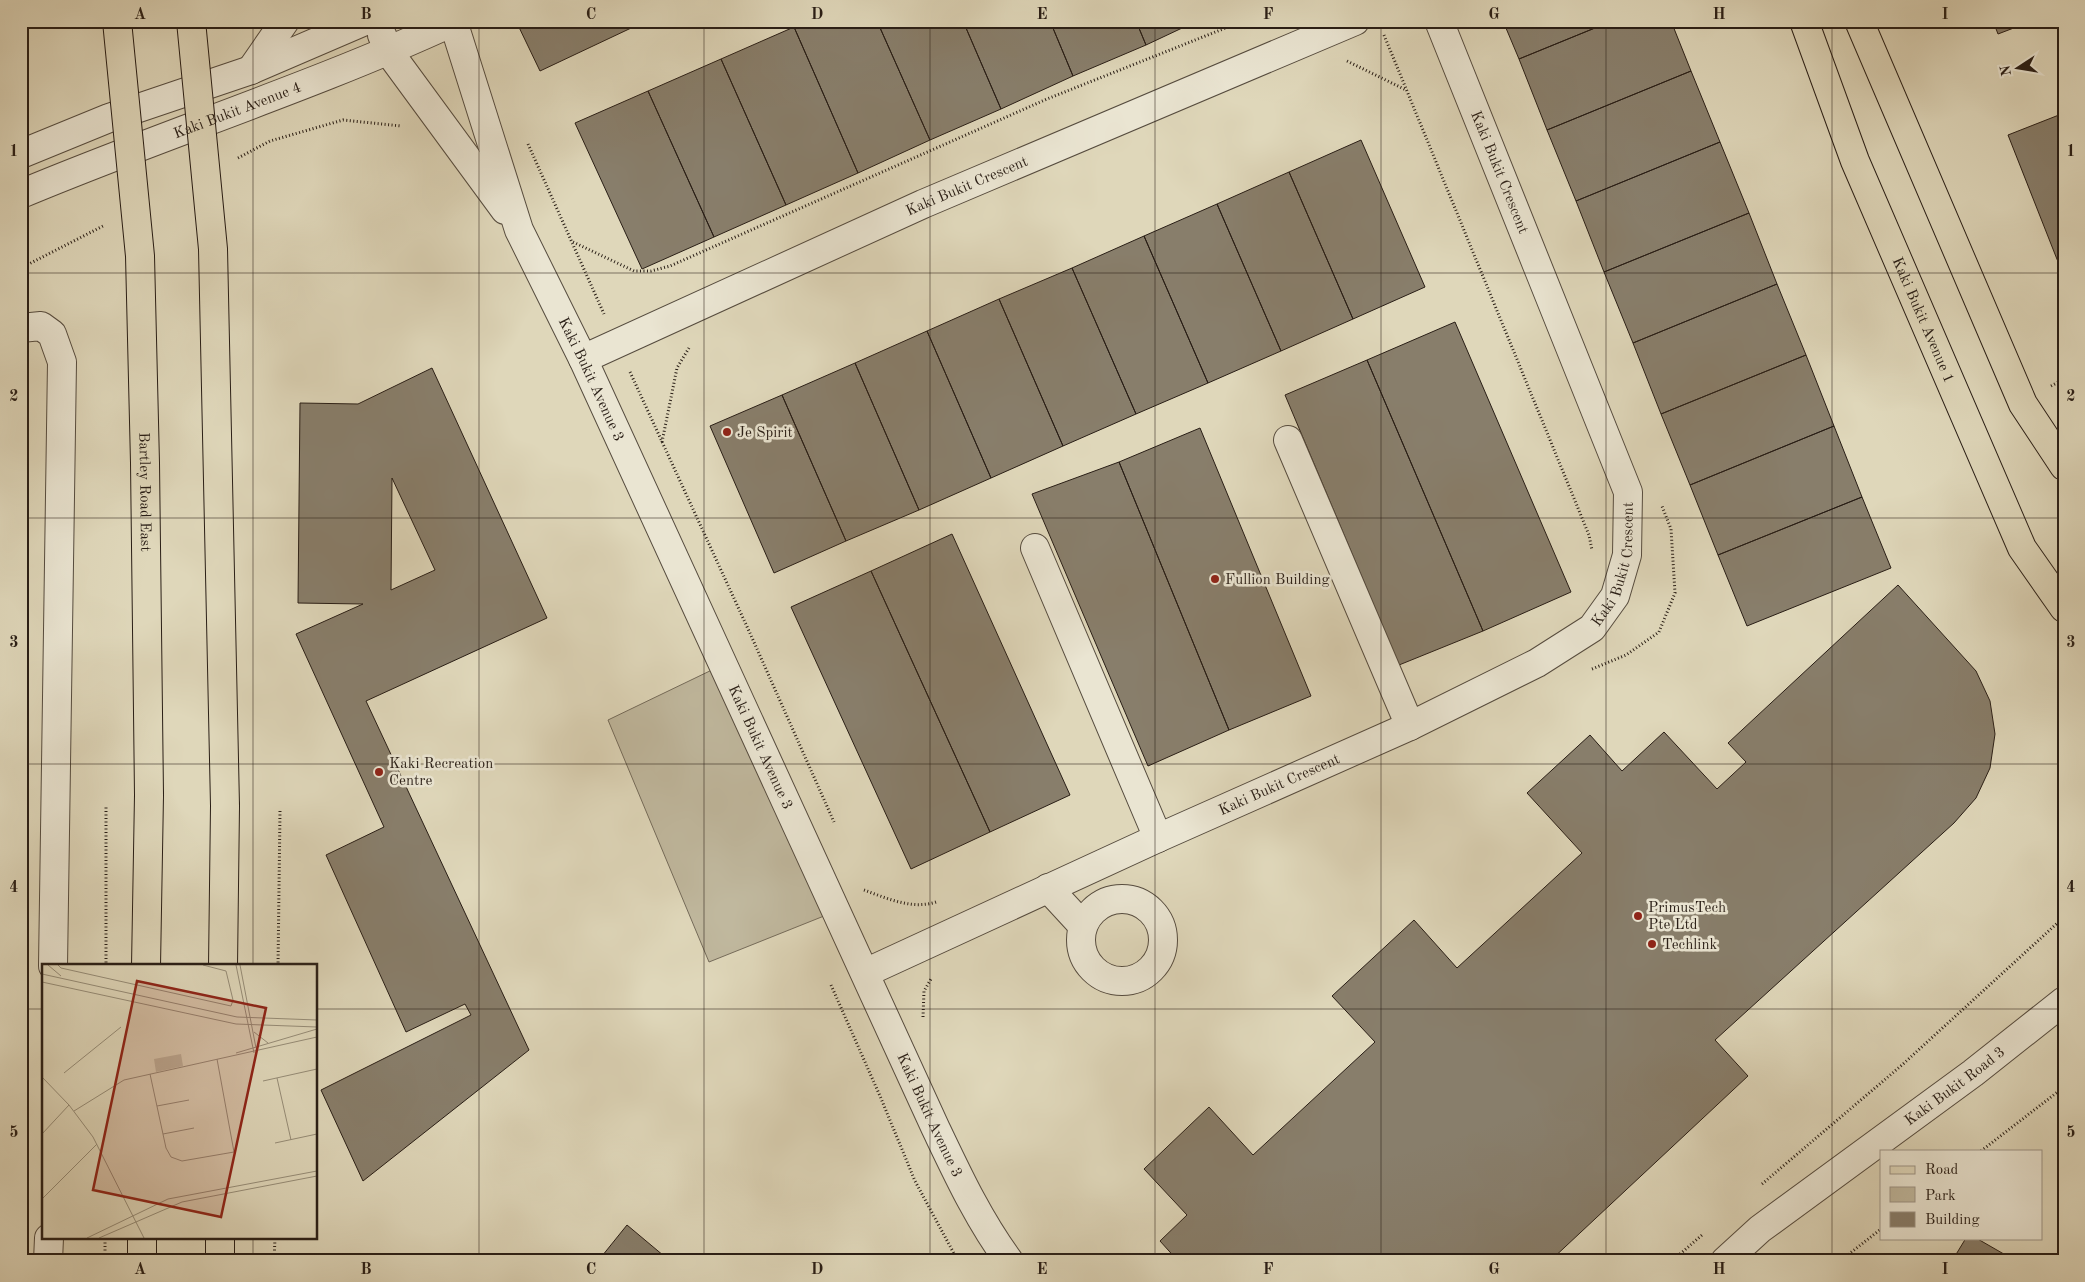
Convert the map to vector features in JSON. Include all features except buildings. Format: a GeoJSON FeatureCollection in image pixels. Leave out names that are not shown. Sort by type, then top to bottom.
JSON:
{"type":"FeatureCollection","features":[{"type":"Feature","properties":{"kind":"main road","name":"Bartley Road East"},"geometry":{"type":"LineString","coordinates":[[117,21],[121,44],[140,256],[145,463],[149,795],[146,964]]}},
{"type":"Feature","properties":{"kind":"main road"},"geometry":{"type":"LineString","coordinates":[[191,21],[213,249],[226,806],[223,964]]}},
{"type":"Feature","properties":{"kind":"main road","name":"Kaki Bukit Avenue 1"},"geometry":{"type":"LineString","coordinates":[[1804,21],[1855,161],[2022,548],[2064,608]]}},
{"type":"Feature","properties":{"kind":"main road"},"geometry":{"type":"LineString","coordinates":[[1859,21],[2024,404],[2064,466]]}},
{"type":"Feature","properties":{"kind":"main road"},"geometry":{"type":"LineString","coordinates":[[142,1240],[142,1261]]}},
{"type":"Feature","properties":{"kind":"main road"},"geometry":{"type":"LineString","coordinates":[[220,1240],[220,1261]]}},
{"type":"Feature","properties":{"kind":"street"},"geometry":{"type":"LineString","coordinates":[[251,70],[285,21]]}},
{"type":"Feature","properties":{"kind":"street"},"geometry":{"type":"LineString","coordinates":[[21,154],[109,118],[251,70],[364,21]]}},
{"type":"Feature","properties":{"kind":"street","name":"Kaki Bukit Avenue 3"},"geometry":{"type":"LineString","coordinates":[[376,21],[389,52],[519,230]]}},
{"type":"Feature","properties":{"kind":"street","name":"Kaki Bukit Crescent"},"geometry":{"type":"LineString","coordinates":[[583,359],[923,204],[1355,21]]}},
{"type":"Feature","properties":{"kind":"street","name":"Kaki Bukit Crescent"},"geometry":{"type":"LineString","coordinates":[[1111,859],[1410,726],[1537,663],[1592,628],[1615,596],[1627,555],[1628,492],[1439,21]]}},
{"type":"Feature","properties":{"kind":"street","name":"Kaki Bukit Avenue 3"},"geometry":{"type":"LineString","coordinates":[[453,22],[519,230],[583,359],[975,1210],[1009,1261]]}},
{"type":"Feature","properties":{"kind":"street","name":"Kaki Bukit Avenue 4"},"geometry":{"type":"LineString","coordinates":[[22,191],[389,52],[453,22]]}},
{"type":"Feature","properties":{"kind":"street"},"geometry":{"type":"LineString","coordinates":[[21,328],[41,326],[52,334],[62,362],[53,964]]}},
{"type":"Feature","properties":{"kind":"street"},"geometry":{"type":"LineString","coordinates":[[1288,440],[1410,726]]}},
{"type":"Feature","properties":{"kind":"street"},"geometry":{"type":"LineString","coordinates":[[1035,548],[1158,838]]}},
{"type":"Feature","properties":{"kind":"street"},"geometry":{"type":"LineString","coordinates":[[865,973],[1111,859],[1131,900]]}},
{"type":"Feature","properties":{"kind":"street"},"geometry":{"type":"LineString","coordinates":[[1048,888],[1083,926]]}},
{"type":"Feature","properties":{"kind":"street"},"geometry":{"type":"LineString","coordinates":[[1112,900],[1131,900],[1151,910],[1162,930],[1162,952],[1151,971],[1131,981],[1109,980],[1091,968],[1081,948],[1083,926],[1094,909],[1103,904],[1112,900]]}},
{"type":"Feature","properties":{"kind":"street","name":"Kaki Bukit Road 3"},"geometry":{"type":"LineString","coordinates":[[1725,1261],[1760,1229],[1973,1073],[2064,1000]]}},
{"type":"Feature","properties":{"kind":"street"},"geometry":{"type":"LineString","coordinates":[[48,1261],[49,1240]]}},
{"type":"Feature","properties":{"kind":"path"},"geometry":{"type":"LineString","coordinates":[[572,242],[634,271],[651,271],[670,266],[1047,99],[1243,21]]}},
{"type":"Feature","properties":{"kind":"path"},"geometry":{"type":"LineString","coordinates":[[236,159],[270,141],[343,120],[398,124],[407,129]]}},
{"type":"Feature","properties":{"kind":"path"},"geometry":{"type":"LineString","coordinates":[[525,136],[836,827]]}},
{"type":"Feature","properties":{"kind":"path"},"geometry":{"type":"LineString","coordinates":[[21,268],[114,221]]}},
{"type":"Feature","properties":{"kind":"path"},"geometry":{"type":"LineString","coordinates":[[2046,389],[2064,379]]}},
{"type":"Feature","properties":{"kind":"path"},"geometry":{"type":"LineString","coordinates":[[1589,670],[1626,654],[1659,632],[1675,593],[1671,529],[1660,502]]}},
{"type":"Feature","properties":{"kind":"path"},"geometry":{"type":"LineString","coordinates":[[106,805],[106,964]]}},
{"type":"Feature","properties":{"kind":"path"},"geometry":{"type":"LineString","coordinates":[[278,964],[280,811]]}},
{"type":"Feature","properties":{"kind":"path"},"geometry":{"type":"LineString","coordinates":[[860,881],[868,898]]}},
{"type":"Feature","properties":{"kind":"path"},"geometry":{"type":"LineString","coordinates":[[1761,1185],[1902,1065],[2064,917]]}},
{"type":"Feature","properties":{"kind":"path"},"geometry":{"type":"LineString","coordinates":[[923,1017],[924,991],[932,976]]}},
{"type":"Feature","properties":{"kind":"path"},"geometry":{"type":"LineString","coordinates":[[828,978],[880,1096],[914,1181],[958,1261]]}},
{"type":"Feature","properties":{"kind":"path"},"geometry":{"type":"LineString","coordinates":[[919,1009],[926,1026]]}},
{"type":"Feature","properties":{"kind":"path"},"geometry":{"type":"LineString","coordinates":[[1983,1150],[2064,1087]]}},
{"type":"Feature","properties":{"kind":"path"},"geometry":{"type":"LineString","coordinates":[[1672,1261],[1709,1229]]}},
{"type":"Feature","properties":{"kind":"path"},"geometry":{"type":"LineString","coordinates":[[1840,1261],[1880,1229]]}},
{"type":"Feature","properties":{"kind":"path"},"geometry":{"type":"LineString","coordinates":[[105,1240],[105,1261]]}},
{"type":"Feature","properties":{"kind":"path"},"geometry":{"type":"LineString","coordinates":[[274,1261],[275,1240]]}},
{"type":"Feature","properties":{"kind":"green space"},"geometry":{"type":"Polygon","coordinates":[[[716,668],[829,914],[709,962],[608,720],[716,668]]]}},
{"type":"Feature","properties":{"kind":"place","name":"Je Spirit"},"geometry":{"type":"Point","coordinates":[727,432]}},
{"type":"Feature","properties":{"kind":"place","name":"Fullion Building"},"geometry":{"type":"Point","coordinates":[1215,579]}},
{"type":"Feature","properties":{"kind":"place","name":"Kaki Recreation Centre"},"geometry":{"type":"Point","coordinates":[379,772]}},
{"type":"Feature","properties":{"kind":"place","name":"PrimusTech Pte Ltd"},"geometry":{"type":"Point","coordinates":[1638,916]}},
{"type":"Feature","properties":{"kind":"place","name":"Techlink"},"geometry":{"type":"Point","coordinates":[1652,944]}}]}
